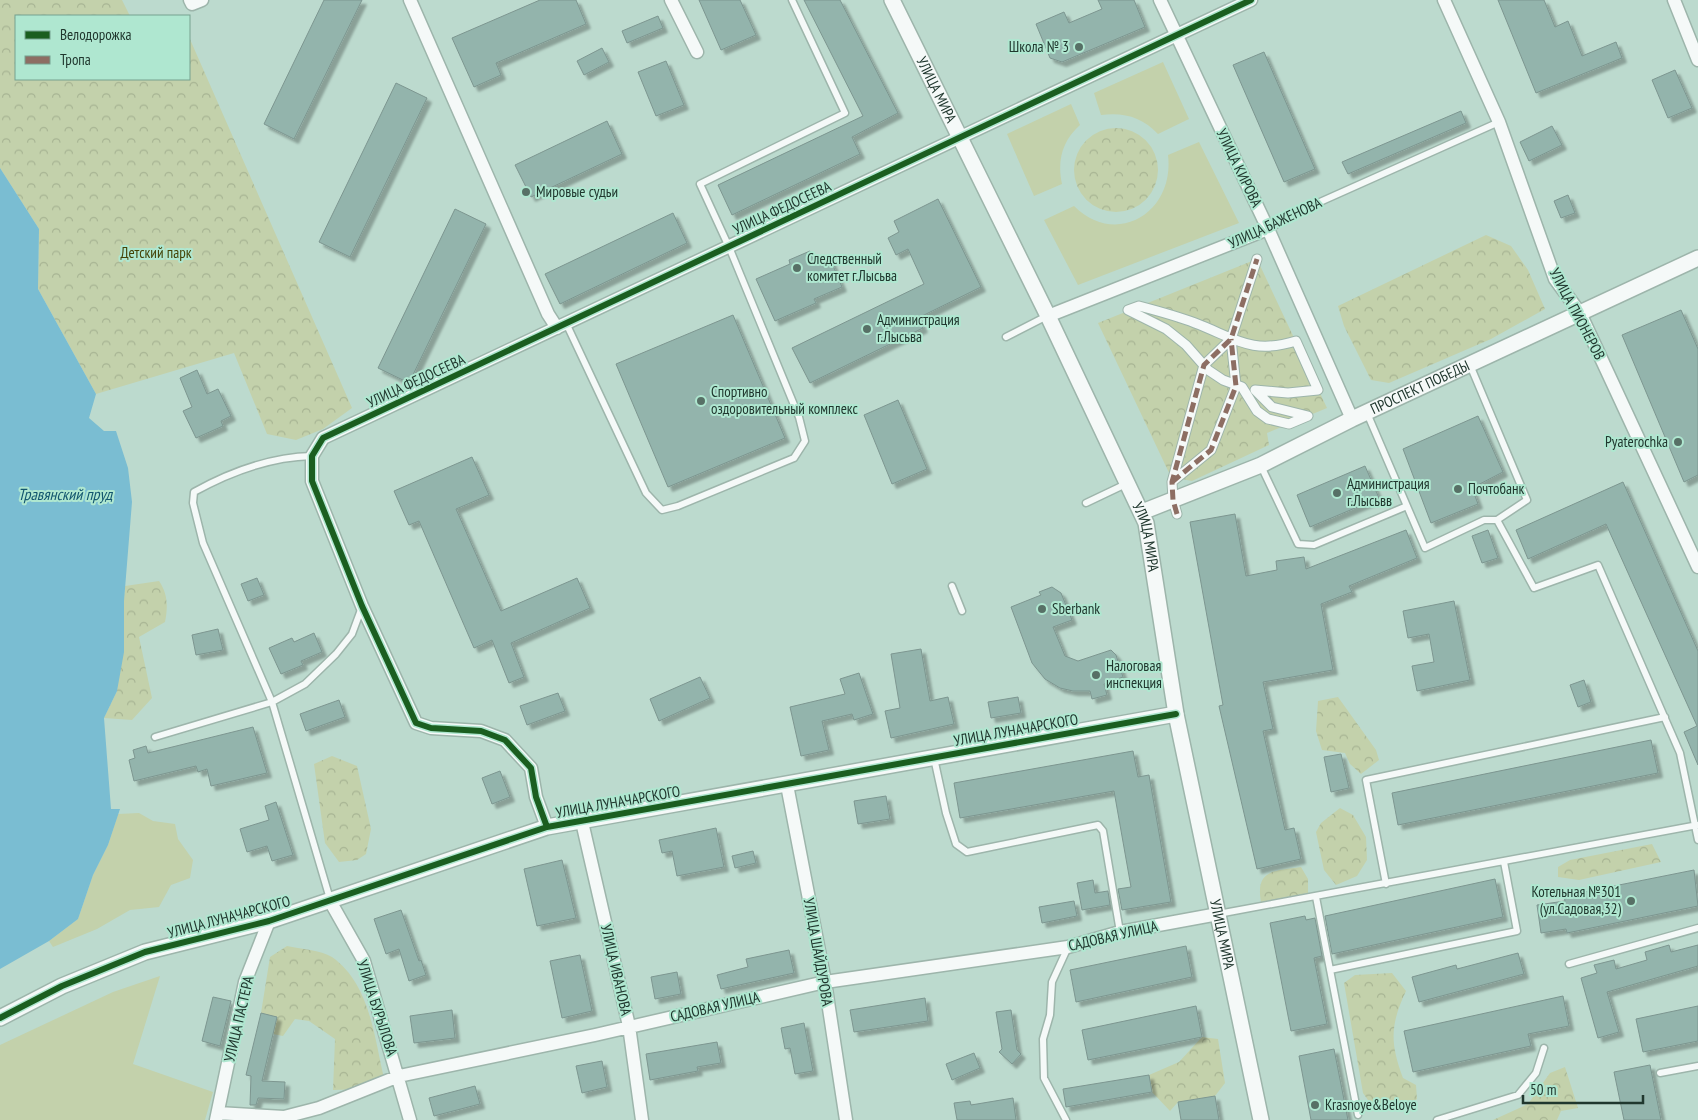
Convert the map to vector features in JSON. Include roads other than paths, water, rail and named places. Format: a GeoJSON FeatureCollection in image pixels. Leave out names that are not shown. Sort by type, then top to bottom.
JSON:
{"type":"FeatureCollection","features":[{"type":"Feature","properties":{"kind":"street"},"geometry":{"type":"LineString","coordinates":[[190,0],[192,4],[202,0]]}},
{"type":"Feature","properties":{"kind":"street"},"geometry":{"type":"LineString","coordinates":[[410,0],[544,305],[562,325]]}},
{"type":"Feature","properties":{"kind":"street"},"geometry":{"type":"LineString","coordinates":[[671,0],[697,52]]}},
{"type":"Feature","properties":{"kind":"street","name":"УЛИЦА МИРА"},"geometry":{"type":"LineString","coordinates":[[892,0],[1129,482],[1146,523],[1176,714],[1261,1120]]}},
{"type":"Feature","properties":{"kind":"street","name":"УЛИЦА КИРОВА"},"geometry":{"type":"LineString","coordinates":[[1160,0],[1268,229],[1352,419]]}},
{"type":"Feature","properties":{"kind":"street","name":"УЛИЦА ФЕДОСЕЕВА"},"geometry":{"type":"LineString","coordinates":[[312,456],[323,438],[1251,0]]}},
{"type":"Feature","properties":{"kind":"street","name":"УЛИЦА ПИОНЕРОВ"},"geometry":{"type":"LineString","coordinates":[[1444,0],[1499,122],[1555,279],[1580,314],[1698,568]]}},
{"type":"Feature","properties":{"kind":"street"},"geometry":{"type":"LineString","coordinates":[[1674,0],[1698,60]]}},
{"type":"Feature","properties":{"kind":"street","name":"УЛИЦА БАЖЕНОВА"},"geometry":{"type":"LineString","coordinates":[[1048,316],[1268,229]]}},
{"type":"Feature","properties":{"kind":"street","name":"ПРОСПЕКТ ПОБЕДЫ"},"geometry":{"type":"LineString","coordinates":[[1142,512],[1175,507],[1352,419],[1698,258]]}},
{"type":"Feature","properties":{"kind":"street"},"geometry":{"type":"LineString","coordinates":[[1172,482],[1211,450],[1236,386],[1231,340],[1257,259]]}},
{"type":"Feature","properties":{"kind":"street"},"geometry":{"type":"LineString","coordinates":[[1139,306],[1169,313],[1231,340],[1255,347],[1280,346],[1296,342],[1318,390],[1288,393],[1255,390],[1272,407],[1308,416],[1288,424],[1268,419],[1257,410],[1242,387],[1223,380],[1204,365],[1186,345],[1166,329],[1128,310],[1139,306]]}},
{"type":"Feature","properties":{"kind":"street"},"geometry":{"type":"LineString","coordinates":[[1175,507],[1172,482],[1204,365],[1231,340]]}},
{"type":"Feature","properties":{"kind":"street"},"geometry":{"type":"LineString","coordinates":[[312,456],[312,481],[362,606],[416,723],[431,728],[481,731],[506,740],[531,768],[536,797],[547,827]]}},
{"type":"Feature","properties":{"kind":"street","name":"УЛИЦА ЛУНАЧАРСКОГО"},"geometry":{"type":"LineString","coordinates":[[0,1018],[62,986],[145,952],[269,921],[547,827],[1176,714]]}},
{"type":"Feature","properties":{"kind":"street","name":"УЛИЦА ШАЙДУРОВА"},"geometry":{"type":"LineString","coordinates":[[787,785],[825,982],[846,1120]]}},
{"type":"Feature","properties":{"kind":"street","name":"УЛИЦА ИВАНОВА"},"geometry":{"type":"LineString","coordinates":[[582,822],[629,1026],[642,1120]]}},
{"type":"Feature","properties":{"kind":"street","name":"УЛИЦА БУРЫЛОВА"},"geometry":{"type":"LineString","coordinates":[[330,901],[364,961],[399,1076],[410,1120]]}},
{"type":"Feature","properties":{"kind":"street","name":"САДОВАЯ УЛИЦА"},"geometry":{"type":"LineString","coordinates":[[217,1116],[284,1117],[320,1108],[399,1076],[825,982],[1068,947],[1120,932],[1218,914]]}},
{"type":"Feature","properties":{"kind":"street","name":"УЛИЦА ПАСТЕРА"},"geometry":{"type":"LineString","coordinates":[[217,1116],[245,982],[269,921]]}},
{"type":"Feature","properties":{"kind":"lane"},"geometry":{"type":"LineString","coordinates":[[562,325],[646,493],[662,510],[678,506],[794,458],[805,440],[799,417],[729,247],[700,184],[845,113],[792,0]]}},
{"type":"Feature","properties":{"kind":"lane","name":"УЛИЦА БАЖЕНОВА"},"geometry":{"type":"LineString","coordinates":[[1268,229],[1311,206],[1499,122]]}},
{"type":"Feature","properties":{"kind":"lane"},"geometry":{"type":"LineString","coordinates":[[1006,337],[1048,316]]}},
{"type":"Feature","properties":{"kind":"lane"},"geometry":{"type":"LineString","coordinates":[[1367,413],[1425,548],[1484,520],[1497,520],[1526,500],[1470,365]]}},
{"type":"Feature","properties":{"kind":"lane"},"geometry":{"type":"LineString","coordinates":[[312,456],[286,456],[230,474],[194,492],[193,502],[203,543],[272,702],[330,901]]}},
{"type":"Feature","properties":{"kind":"lane"},"geometry":{"type":"LineString","coordinates":[[1261,465],[1298,544],[1314,545],[1407,506]]}},
{"type":"Feature","properties":{"kind":"lane"},"geometry":{"type":"LineString","coordinates":[[1086,503],[1129,482]]}},
{"type":"Feature","properties":{"kind":"lane"},"geometry":{"type":"LineString","coordinates":[[1497,520],[1534,588],[1598,565],[1680,753],[1697,825],[1698,840]]}},
{"type":"Feature","properties":{"kind":"lane"},"geometry":{"type":"LineString","coordinates":[[952,586],[962,610]]}},
{"type":"Feature","properties":{"kind":"lane"},"geometry":{"type":"LineString","coordinates":[[154,737],[272,702],[305,684],[336,654],[352,634],[362,606]]}},
{"type":"Feature","properties":{"kind":"lane"},"geometry":{"type":"LineString","coordinates":[[1386,884],[1366,780],[1665,717]]}},
{"type":"Feature","properties":{"kind":"lane"},"geometry":{"type":"LineString","coordinates":[[934,757],[946,813],[956,844],[967,852],[1098,825],[1103,831],[1120,932]]}},
{"type":"Feature","properties":{"kind":"lane"},"geometry":{"type":"LineString","coordinates":[[1218,914],[1697,825]]}},
{"type":"Feature","properties":{"kind":"lane"},"geometry":{"type":"LineString","coordinates":[[1330,970],[1517,930],[1504,862]]}},
{"type":"Feature","properties":{"kind":"lane"},"geometry":{"type":"LineString","coordinates":[[1316,897],[1358,1115]]}},
{"type":"Feature","properties":{"kind":"lane"},"geometry":{"type":"LineString","coordinates":[[1569,964],[1698,928]]}},
{"type":"Feature","properties":{"kind":"lane"},"geometry":{"type":"LineString","coordinates":[[1066,1120],[1044,1078],[1043,1039],[1050,1014],[1052,982],[1068,947]]}},
{"type":"Feature","properties":{"kind":"lane"},"geometry":{"type":"LineString","coordinates":[[1437,1120],[1518,1095],[1536,1073],[1544,1048]]}},
{"type":"Feature","properties":{"kind":"lane"},"geometry":{"type":"LineString","coordinates":[[1660,1073],[1698,1066]]}},
{"type":"Feature","properties":{"kind":"water","name":"Травянский пруд"},"geometry":{"type":"Polygon","coordinates":[[[0,168],[39,229],[38,289],[96,394],[89,418],[104,431],[116,431],[128,468],[132,502],[124,601],[124,652],[117,691],[104,718],[111,809],[120,809],[108,845],[93,875],[78,919],[49,941],[0,969],[0,168]]]}},
{"type":"Feature","properties":{"kind":"place","name":"Школа № 3"},"geometry":{"type":"Point","coordinates":[1079,47]}},
{"type":"Feature","properties":{"kind":"place","name":"Мировые судьи"},"geometry":{"type":"Point","coordinates":[526,192]}},
{"type":"Feature","properties":{"kind":"place","name":"Следственный комитет г.Лысьва"},"geometry":{"type":"Point","coordinates":[797,268]}},
{"type":"Feature","properties":{"kind":"place","name":"Администрация г.Лысьва"},"geometry":{"type":"Point","coordinates":[867,329]}},
{"type":"Feature","properties":{"kind":"place","name":"Спортивно оздоровительный комплекс"},"geometry":{"type":"Point","coordinates":[701,401]}},
{"type":"Feature","properties":{"kind":"place","name":"Pyaterochka"},"geometry":{"type":"Point","coordinates":[1678,442]}},
{"type":"Feature","properties":{"kind":"place","name":"Почтобанк"},"geometry":{"type":"Point","coordinates":[1458,489]}},
{"type":"Feature","properties":{"kind":"place","name":"Администрация г.Лысьвв"},"geometry":{"type":"Point","coordinates":[1337,493]}},
{"type":"Feature","properties":{"kind":"place","name":"Sberbank"},"geometry":{"type":"Point","coordinates":[1042,609]}},
{"type":"Feature","properties":{"kind":"place","name":"Налоговая инспекция"},"geometry":{"type":"Point","coordinates":[1096,675]}},
{"type":"Feature","properties":{"kind":"place","name":"Котельная №301 (ул.Садовая,32)"},"geometry":{"type":"Point","coordinates":[1631,901]}},
{"type":"Feature","properties":{"kind":"place","name":"Krasnoye&Beloye"},"geometry":{"type":"Point","coordinates":[1315,1105]}},
{"type":"Feature","properties":{"kind":"park label","name":"Детский парк"},"geometry":{"type":"Point","coordinates":[156,253]}}]}
